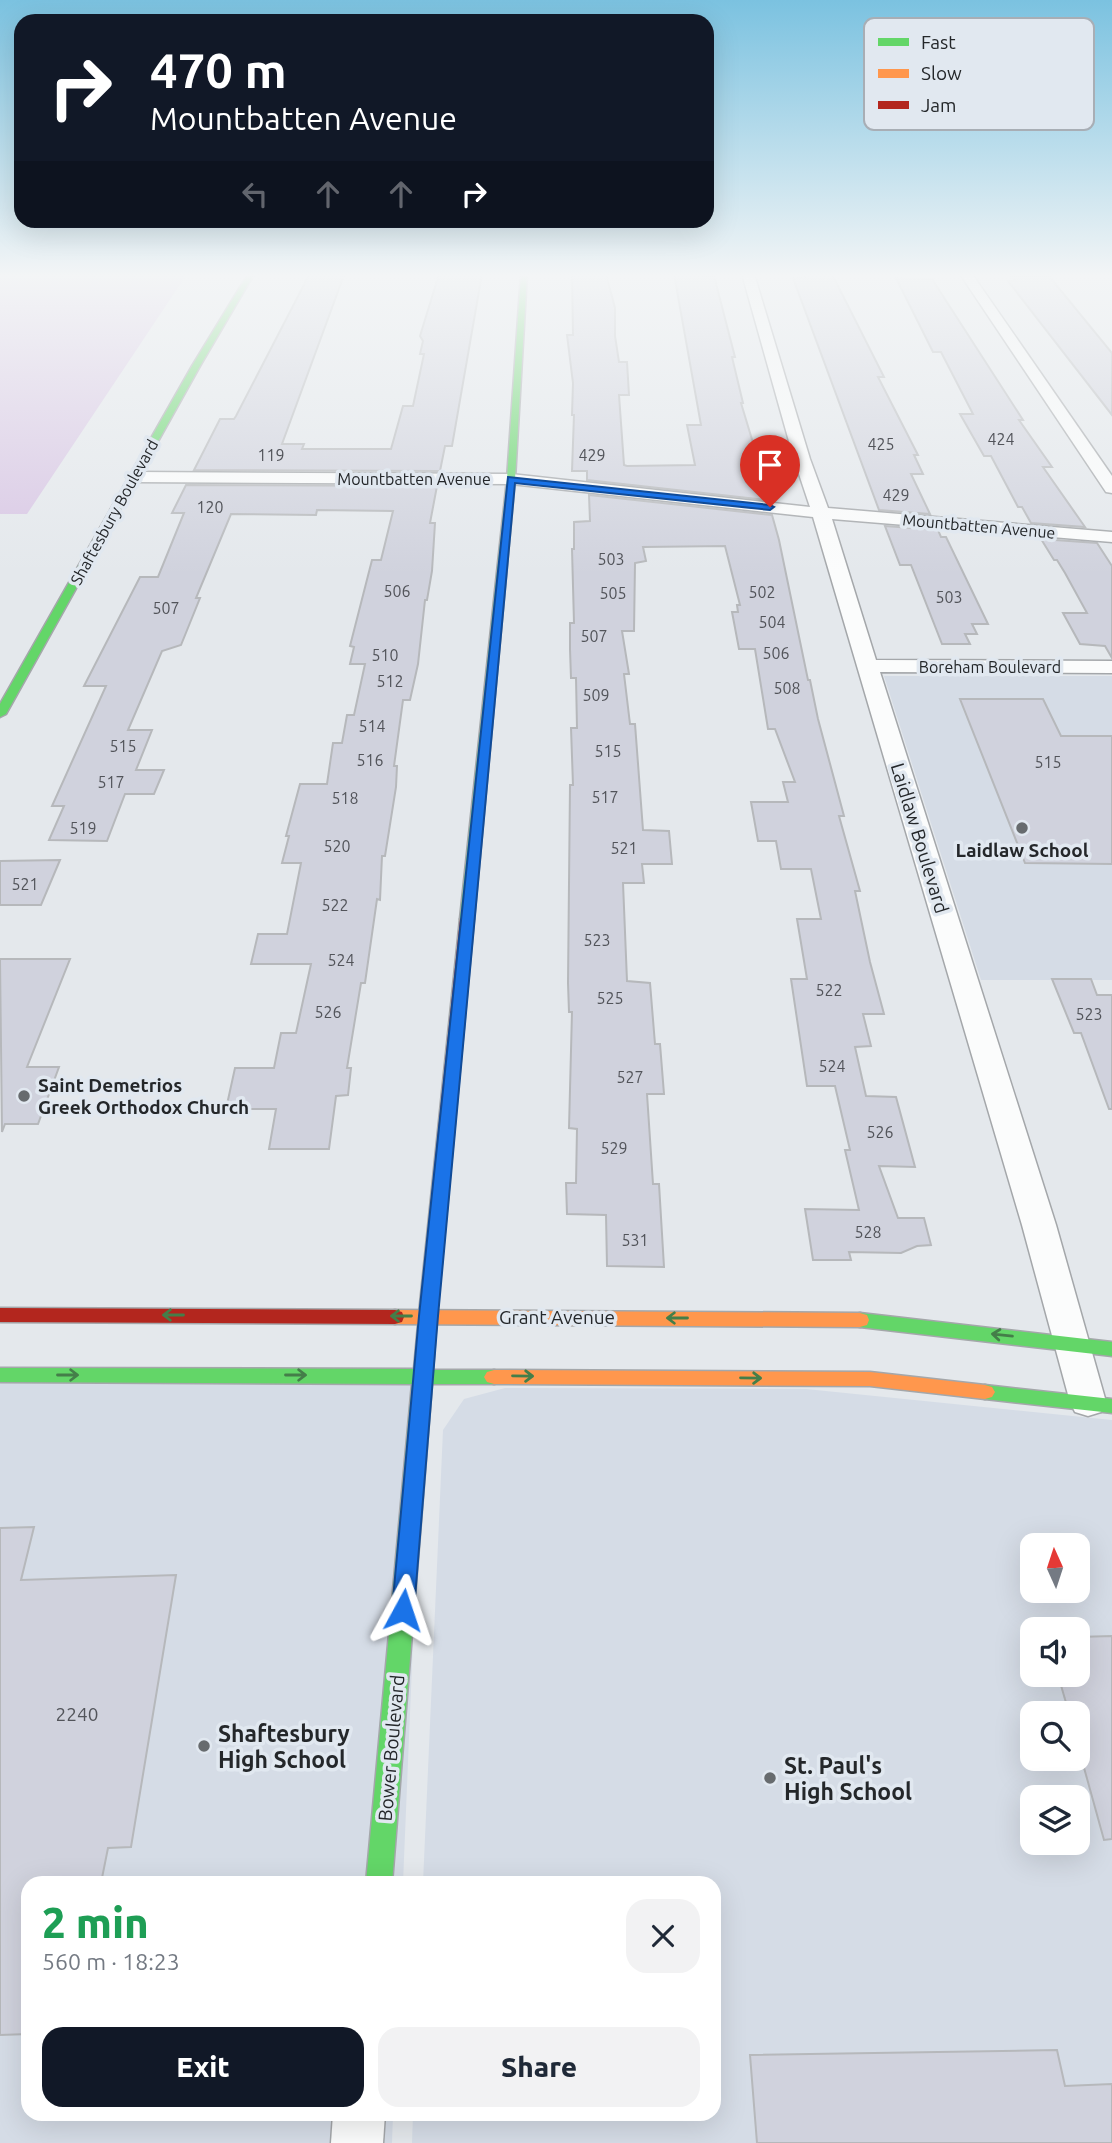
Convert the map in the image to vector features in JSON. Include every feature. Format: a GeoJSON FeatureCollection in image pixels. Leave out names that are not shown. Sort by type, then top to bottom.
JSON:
{"type":"FeatureCollection","features":[{"type":"Feature","properties":{"kind":"street","name":"Shaftesbury Boulevard"},"geometry":{"type":"LineString","coordinates":[[0,714],[192,374]]}},
{"type":"Feature","properties":{"kind":"street","name":"Bower Boulevard"},"geometry":{"type":"LineString","coordinates":[[380,1876],[428,1316],[511,479],[518,374]]}},
{"type":"Feature","properties":{"kind":"street","name":"Laidlaw Boulevard"},"geometry":{"type":"LineString","coordinates":[[777,374],[1038,1225],[1069,1343],[1100,1404]]}},
{"type":"Feature","properties":{"kind":"street"},"geometry":{"type":"LineString","coordinates":[[1034,374],[1112,488]]}},
{"type":"Feature","properties":{"kind":"street","name":"Mountbatten Avenue"},"geometry":{"type":"LineString","coordinates":[[134,477],[511,479],[821,513],[1112,537]]}},
{"type":"Feature","properties":{"kind":"street","name":"Boreham Boulevard"},"geometry":{"type":"LineString","coordinates":[[867,666],[1112,667]]}},
{"type":"Feature","properties":{"kind":"street","name":"Grant Avenue"},"geometry":{"type":"LineString","coordinates":[[0,1315],[862,1320],[1112,1349]]}},
{"type":"Feature","properties":{"kind":"street"},"geometry":{"type":"LineString","coordinates":[[0,1375],[870,1379],[1100,1404]]}},
{"type":"Feature","properties":{"kind":"street"},"geometry":{"type":"LineString","coordinates":[[357,2143],[359,2121]]}},
{"type":"Feature","properties":{"kind":"shaded area"},"geometry":{"type":"Polygon","coordinates":[[[0,374],[120,374],[27,514],[0,514],[0,374]]]}},
{"type":"Feature","properties":{"kind":"shaded area","name":"Laidlaw School"},"geometry":{"type":"Polygon","coordinates":[[[884,676],[1112,676],[1112,980],[981,980],[884,676]]]}},
{"type":"Feature","properties":{"kind":"shaded area","name":"Shaftesbury High School"},"geometry":{"type":"Polygon","coordinates":[[[0,1375],[424,1375],[403,1876],[21,1876],[21,2121],[393,2121],[392,2143],[0,2143],[0,1375]]]}},
{"type":"Feature","properties":{"kind":"shaded area","name":"St. Paul's High School"},"geometry":{"type":"Polygon","coordinates":[[[505,1388],[806,1389],[1112,1420],[1112,2143],[412,2143],[413,2121],[721,2121],[721,1876],[423,1876],[443,1430],[464,1399],[505,1388]]]}},
{"type":"Feature","properties":{"kind":"building"},"geometry":{"type":"Polygon","coordinates":[[[258,374],[308,374],[282,444],[304,444],[302,449],[391,449],[403,406],[413,406],[420,374],[465,374],[452,446],[445,446],[440,471],[194,470],[220,419],[234,419],[258,374]]]}},
{"type":"Feature","properties":{"kind":"building"},"geometry":{"type":"Polygon","coordinates":[[[572,374],[628,374],[629,395],[619,395],[624,465],[695,465],[687,425],[701,425],[692,374],[736,374],[741,403],[763,476],[760,476],[767,500],[587,480],[587,471],[572,471],[572,374]]]}},
{"type":"Feature","properties":{"kind":"building"},"geometry":{"type":"Polygon","coordinates":[[[829,374],[882,374],[884,377],[878,377],[918,455],[914,455],[923,474],[911,474],[930,514],[879,510],[829,374]]]}},
{"type":"Feature","properties":{"kind":"building"},"geometry":{"type":"Polygon","coordinates":[[[952,374],[993,374],[1023,420],[1019,420],[1052,467],[1043,467],[1085,527],[1031,523],[1022,507],[1018,507],[991,456],[984,456],[960,414],[973,414],[952,374]]]}},
{"type":"Feature","properties":{"kind":"building"},"geometry":{"type":"Polygon","coordinates":[[[1080,374],[1112,374],[1112,415],[1080,374]]]}},
{"type":"Feature","properties":{"kind":"building"},"geometry":{"type":"Polygon","coordinates":[[[186,485],[437,486],[430,523],[435,523],[432,571],[410,700],[403,700],[394,766],[397,766],[396,787],[385,856],[382,856],[380,900],[377,899],[365,983],[361,983],[347,1068],[351,1068],[348,1095],[336,1096],[329,1149],[269,1149],[276,1109],[226,1109],[235,1068],[274,1068],[281,1033],[296,1033],[311,964],[251,964],[258,934],[287,934],[301,863],[282,863],[289,836],[286,836],[300,784],[327,784],[333,743],[342,743],[347,715],[354,715],[365,664],[350,664],[354,647],[350,646],[372,560],[381,560],[393,511],[317,510],[316,515],[231,514],[196,598],[200,598],[181,645],[162,651],[128,730],[152,730],[136,770],[164,770],[154,794],[125,794],[107,841],[49,840],[64,806],[52,806],[106,686],[84,686],[140,577],[158,577],[184,513],[172,513],[186,485]]]}},
{"type":"Feature","properties":{"kind":"building"},"geometry":{"type":"Polygon","coordinates":[[[589,495],[772,515],[808,680],[844,816],[839,816],[860,891],[855,891],[884,1014],[863,1014],[871,1046],[855,1047],[866,1096],[896,1097],[915,1167],[879,1166],[898,1218],[924,1218],[931,1245],[917,1246],[901,1253],[849,1252],[851,1260],[813,1260],[805,1209],[859,1210],[845,1150],[850,1150],[835,1086],[807,1086],[791,979],[807,979],[797,919],[821,919],[811,869],[781,869],[776,841],[758,841],[751,802],[788,802],[783,782],[795,782],[775,729],[768,729],[755,649],[739,649],[732,612],[738,612],[737,605],[740,605],[725,546],[643,547],[646,561],[635,563],[634,631],[622,631],[629,674],[624,674],[630,724],[635,724],[643,830],[669,831],[672,864],[642,864],[644,883],[623,883],[627,981],[650,983],[655,1044],[660,1044],[664,1094],[647,1094],[653,1184],[659,1184],[664,1267],[607,1266],[606,1215],[567,1214],[566,1183],[576,1183],[577,1129],[569,1128],[572,1012],[569,1012],[568,983],[570,785],[573,785],[571,728],[577,728],[576,678],[571,678],[570,649],[570,623],[574,623],[572,549],[574,522],[590,521],[589,495]]]}},
{"type":"Feature","properties":{"kind":"building"},"geometry":{"type":"Polygon","coordinates":[[[885,526],[938,530],[941,537],[946,537],[988,624],[972,624],[977,634],[965,634],[970,644],[942,644],[911,565],[900,565],[885,526]]]}},
{"type":"Feature","properties":{"kind":"building"},"geometry":{"type":"Polygon","coordinates":[[[1041,539],[1097,543],[1112,566],[1112,658],[1105,646],[1080,644],[1063,613],[1087,613],[1057,560],[1054,560],[1041,539]]]}},
{"type":"Feature","properties":{"kind":"building"},"geometry":{"type":"Polygon","coordinates":[[[960,699],[1043,699],[1061,736],[1112,736],[1112,864],[1025,863],[960,699]]]}},
{"type":"Feature","properties":{"kind":"building"},"geometry":{"type":"Polygon","coordinates":[[[60,860],[41,905],[0,905],[0,861],[60,860]]]}},
{"type":"Feature","properties":{"kind":"building"},"geometry":{"type":"Polygon","coordinates":[[[0,959],[70,959],[27,1067],[59,1067],[38,1124],[5,1124],[2,1132],[0,959]]]}},
{"type":"Feature","properties":{"kind":"building"},"geometry":{"type":"Polygon","coordinates":[[[1052,979],[1091,979],[1097,995],[1112,995],[1112,1109],[1109,1109],[1081,1033],[1074,1033],[1052,979]]]}},
{"type":"Feature","properties":{"kind":"building"},"geometry":{"type":"Polygon","coordinates":[[[34,1527],[21,1580],[176,1575],[131,1847],[108,1848],[102,1876],[21,1876],[21,2034],[0,2035],[0,1528],[34,1527]]]}},
{"type":"Feature","properties":{"kind":"building"},"geometry":{"type":"Polygon","coordinates":[[[1112,1636],[1112,1839],[1104,1840],[1085,1771],[1090,1771],[1090,1701],[1066,1701],[1061,1687],[1090,1687],[1090,1637],[1112,1636]]]}},
{"type":"Feature","properties":{"kind":"building"},"geometry":{"type":"Polygon","coordinates":[[[1057,2050],[1065,2086],[1112,2084],[1112,2143],[757,2143],[750,2055],[1057,2050]]]}},
{"type":"Feature","properties":{"kind":"traffic: fast"},"geometry":{"type":"LineString","coordinates":[[0,714],[191,374]]}},
{"type":"Feature","properties":{"kind":"traffic: fast"},"geometry":{"type":"LineString","coordinates":[[467,919],[511,479],[518,374]]}},
{"type":"Feature","properties":{"kind":"traffic: fast"},"geometry":{"type":"LineString","coordinates":[[380,1876],[428,1314]]}},
{"type":"Feature","properties":{"kind":"traffic: fast"},"geometry":{"type":"LineString","coordinates":[[860,1320],[1112,1349]]}},
{"type":"Feature","properties":{"kind":"traffic: fast"},"geometry":{"type":"LineString","coordinates":[[0,1375],[494,1377]]}},
{"type":"Feature","properties":{"kind":"traffic: fast"},"geometry":{"type":"LineString","coordinates":[[985,1392],[1112,1406]]}},
{"type":"Feature","properties":{"kind":"traffic: slow"},"geometry":{"type":"LineString","coordinates":[[395,1317],[860,1320]]}},
{"type":"Feature","properties":{"kind":"traffic: slow"},"geometry":{"type":"LineString","coordinates":[[494,1377],[870,1379],[985,1392]]}},
{"type":"Feature","properties":{"kind":"traffic: jam"},"geometry":{"type":"LineString","coordinates":[[428,1314],[467,919]]}},
{"type":"Feature","properties":{"kind":"traffic: jam"},"geometry":{"type":"LineString","coordinates":[[0,1315],[395,1317]]}},
{"type":"Feature","properties":{"kind":"place","name":"Laidlaw School"},"geometry":{"type":"Point","coordinates":[1022,828]}},
{"type":"Feature","properties":{"kind":"place","name":"Saint Demetrios Greek Orthodox Church"},"geometry":{"type":"Point","coordinates":[24,1096]}},
{"type":"Feature","properties":{"kind":"place","name":"Shaftesbury High School"},"geometry":{"type":"Point","coordinates":[204,1746]}},
{"type":"Feature","properties":{"kind":"place","name":"St. Paul's High School"},"geometry":{"type":"Point","coordinates":[770,1778]}},
{"type":"Feature","properties":{"kind":"route"},"geometry":{"type":"LineString","coordinates":[[403,1610],[428,1316],[511,479],[770,507]]}}]}
